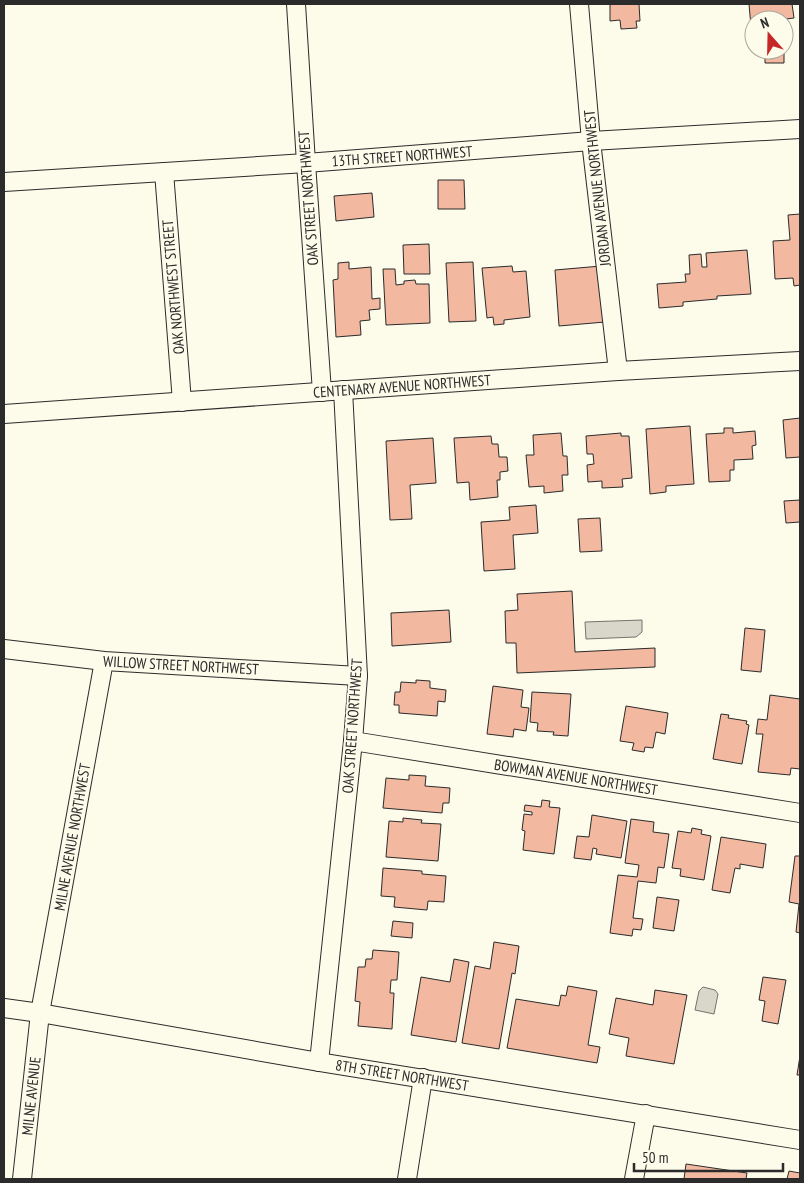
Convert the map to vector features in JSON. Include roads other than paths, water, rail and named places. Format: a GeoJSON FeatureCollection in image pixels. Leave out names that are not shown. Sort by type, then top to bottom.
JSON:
{"type":"FeatureCollection","features":[{"type":"Feature","properties":{"kind":"street","name":"OAK STREET NORTHWEST"},"geometry":{"type":"LineString","coordinates":[[296,4],[322,392]]}},
{"type":"Feature","properties":{"kind":"street","name":"JORDAN AVENUE NORTHWEST"},"geometry":{"type":"LineString","coordinates":[[578,4],[591,141],[618,371]]}},
{"type":"Feature","properties":{"kind":"street","name":"13TH STREET NORTHWEST"},"geometry":{"type":"LineString","coordinates":[[4,182],[306,163],[591,141],[800,129]]}},
{"type":"Feature","properties":{"kind":"street","name":"OAK NORTHWEST STREET"},"geometry":{"type":"LineString","coordinates":[[164,172],[182,402]]}},
{"type":"Feature","properties":{"kind":"street","name":"CENTENARY AVENUE NORTHWEST"},"geometry":{"type":"LineString","coordinates":[[4,414],[618,371],[800,361]]}},
{"type":"Feature","properties":{"kind":"street","name":"OAK STREET NORTHWEST"},"geometry":{"type":"LineString","coordinates":[[319,1062],[358,676],[343,390]]}},
{"type":"Feature","properties":{"kind":"street","name":"WILLOW STREET NORTHWEST"},"geometry":{"type":"LineString","coordinates":[[4,649],[104,661],[358,676]]}},
{"type":"Feature","properties":{"kind":"street","name":"MILNE AVENUE NORTHWEST"},"geometry":{"type":"LineString","coordinates":[[40,1013],[104,661]]}},
{"type":"Feature","properties":{"kind":"street","name":"BOWMAN AVENUE NORTHWEST"},"geometry":{"type":"LineString","coordinates":[[352,742],[800,813]]}},
{"type":"Feature","properties":{"kind":"street","name":"8TH STREET NORTHWEST"},"geometry":{"type":"LineString","coordinates":[[4,1008],[319,1062],[800,1140]]}},
{"type":"Feature","properties":{"kind":"street","name":"MILNE AVENUE"},"geometry":{"type":"LineString","coordinates":[[22,1179],[40,1013]]}},
{"type":"Feature","properties":{"kind":"street"},"geometry":{"type":"LineString","coordinates":[[407,1179],[423,1078]]}},
{"type":"Feature","properties":{"kind":"street"},"geometry":{"type":"LineString","coordinates":[[634,1179],[646,1114]]}}]}
